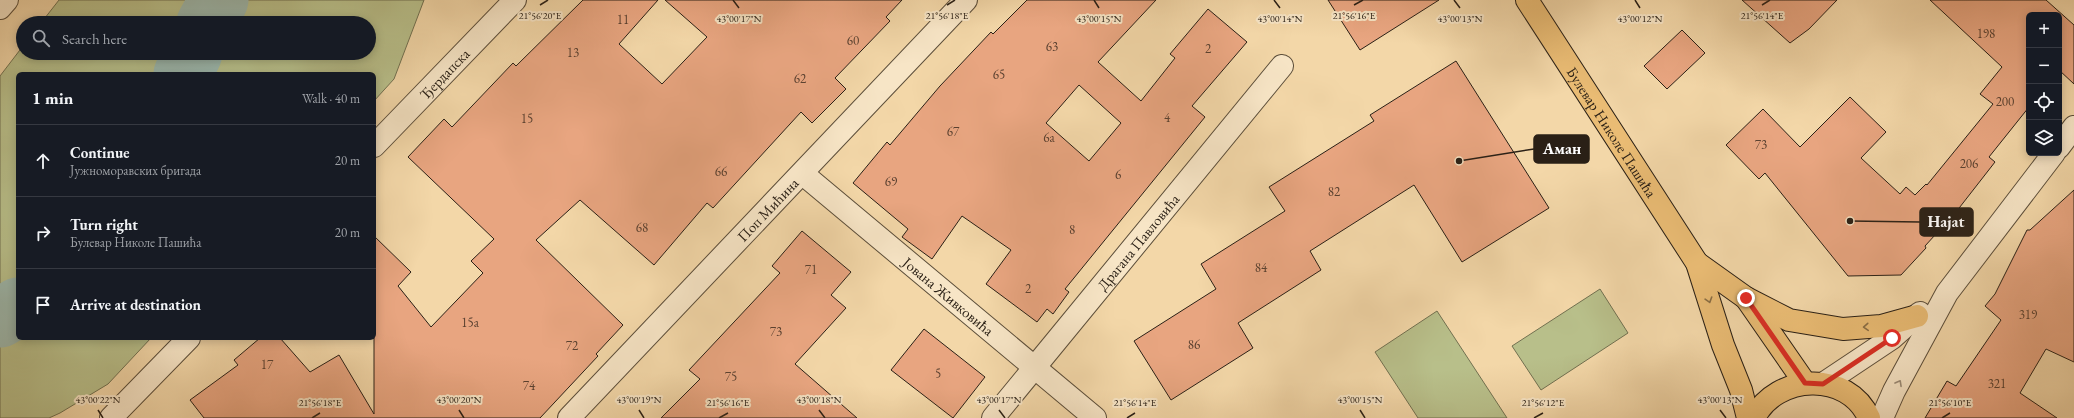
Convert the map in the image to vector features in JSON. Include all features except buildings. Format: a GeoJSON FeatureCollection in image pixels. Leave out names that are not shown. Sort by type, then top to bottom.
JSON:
{"type":"FeatureCollection","features":[{"type":"Feature","properties":{"kind":"main road","name":"Булевар Николе Пашића"},"geometry":{"type":"LineString","coordinates":[[1527,0],[1698,263],[1723,345],[1741,390],[1748,418]]}},
{"type":"Feature","properties":{"kind":"main road","name":"Булевар Николе Пашића"},"geometry":{"type":"LineString","coordinates":[[1698,263],[1746,298],[1814,383]]}},
{"type":"Feature","properties":{"kind":"main road"},"geometry":{"type":"LineString","coordinates":[[1746,298],[1789,320],[1843,329],[1881,326],[1917,316]]}},
{"type":"Feature","properties":{"kind":"main road"},"geometry":{"type":"LineString","coordinates":[[1754,418],[1758,410],[1771,397],[1787,388],[1814,383],[1841,390],[1857,400],[1869,418]]}},
{"type":"Feature","properties":{"kind":"street"},"geometry":{"type":"LineString","coordinates":[[0,8],[7,0]]}},
{"type":"Feature","properties":{"kind":"street","name":"Ђердапска"},"geometry":{"type":"LineString","coordinates":[[376,144],[515,0]]}},
{"type":"Feature","properties":{"kind":"street","name":"Поп Мићина"},"geometry":{"type":"LineString","coordinates":[[569,418],[803,174],[966,0]]}},
{"type":"Feature","properties":{"kind":"street","name":"Драгана Павловића"},"geometry":{"type":"LineString","coordinates":[[993,418],[1282,66]]}},
{"type":"Feature","properties":{"kind":"street"},"geometry":{"type":"LineString","coordinates":[[2062,143],[2074,127]]}},
{"type":"Feature","properties":{"kind":"street"},"geometry":{"type":"LineString","coordinates":[[1882,418],[1894,391],[1946,293],[2052,156]]}},
{"type":"Feature","properties":{"kind":"street","name":"Јована Живковића"},"geometry":{"type":"LineString","coordinates":[[803,174],[1095,418]]}},
{"type":"Feature","properties":{"kind":"street"},"geometry":{"type":"LineString","coordinates":[[1814,383],[1892,338],[1946,293]]}},
{"type":"Feature","properties":{"kind":"street"},"geometry":{"type":"LineString","coordinates":[[111,418],[187,340]]}},
{"type":"Feature","properties":{"kind":"green space"},"geometry":{"type":"Polygon","coordinates":[[[59,0],[424,0],[394,79],[376,99],[376,72],[16,72],[16,340],[149,340],[108,384],[60,413],[49,418],[0,418],[0,76],[16,55],[16,60],[376,60],[376,16],[46,16],[59,0]]]}},
{"type":"Feature","properties":{"kind":"green space"},"geometry":{"type":"Polygon","coordinates":[[[1600,289],[1628,333],[1541,390],[1512,346],[1600,289]]]}},
{"type":"Feature","properties":{"kind":"green space"},"geometry":{"type":"Polygon","coordinates":[[[1437,311],[1507,418],[1418,418],[1375,352],[1437,311]]]}},
{"type":"Feature","properties":{"kind":"waterway"},"geometry":{"type":"LineString","coordinates":[[210,16],[219,0]]}},
{"type":"Feature","properties":{"kind":"waterway"},"geometry":{"type":"LineString","coordinates":[[184,72],[190,60]]}},
{"type":"Feature","properties":{"kind":"waterway"},"geometry":{"type":"LineString","coordinates":[[0,318],[16,308]]}},
{"type":"Feature","properties":{"kind":"place","name":"Аман"},"geometry":{"type":"Point","coordinates":[1459,161]}},
{"type":"Feature","properties":{"kind":"place","name":"Hajat"},"geometry":{"type":"Point","coordinates":[1850,221]}},
{"type":"Feature","properties":{"kind":"route"},"geometry":{"type":"LineString","coordinates":[[1746,298],[1805,383],[1823,384],[1892,338]]}}]}
